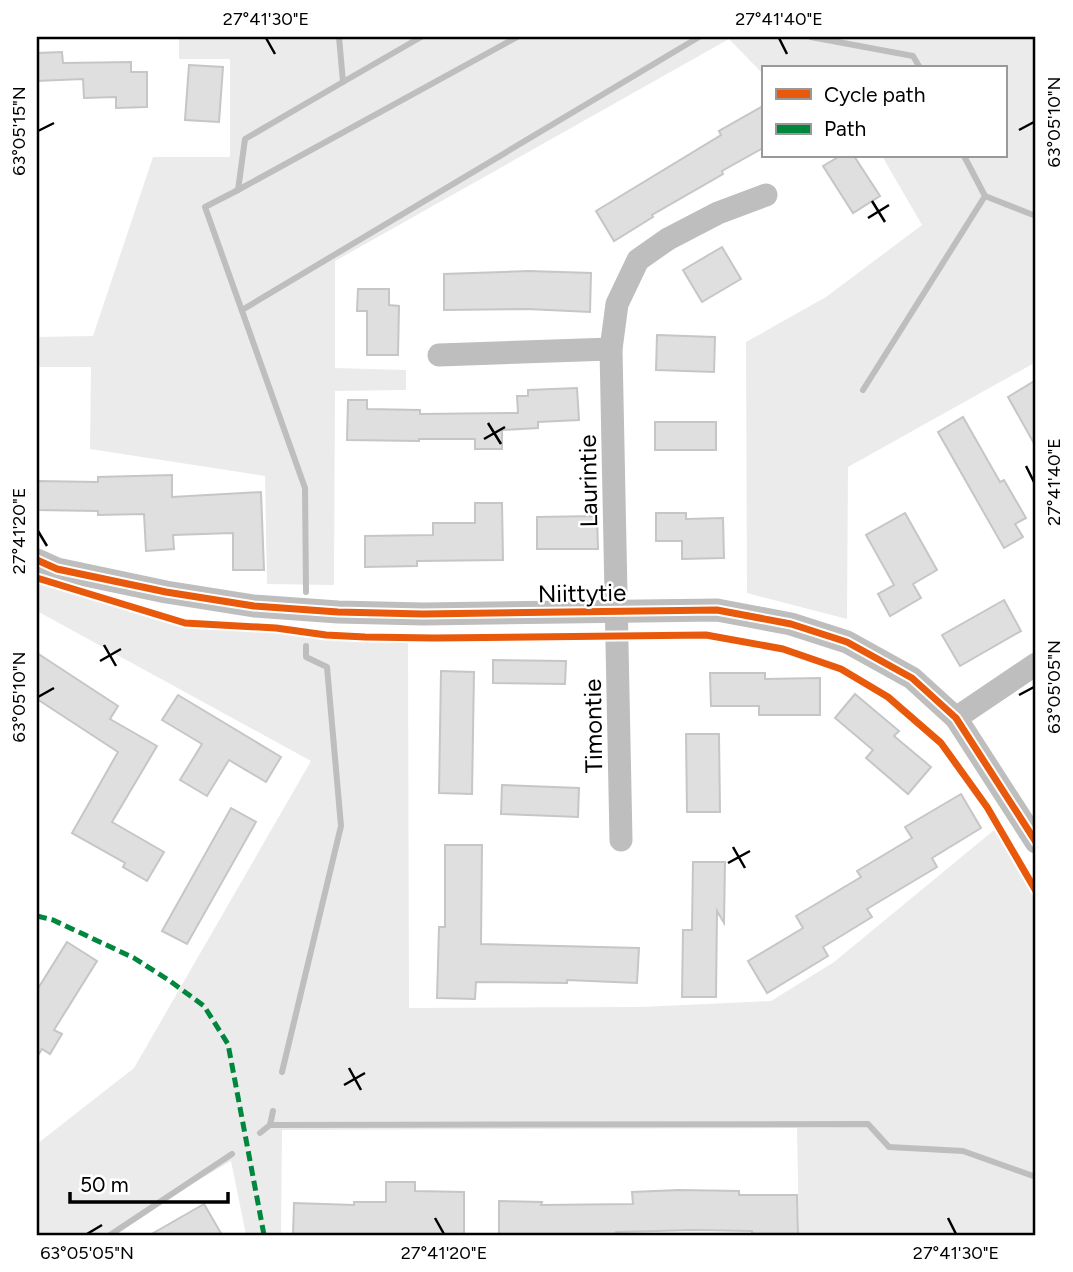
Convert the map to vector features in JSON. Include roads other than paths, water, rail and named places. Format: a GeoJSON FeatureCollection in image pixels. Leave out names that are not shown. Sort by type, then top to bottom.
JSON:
{"type":"FeatureCollection","features":[{"type":"Feature","properties":{"kind":"street","name":"Laurintie"},"geometry":{"type":"LineString","coordinates":[[617,612],[611,349],[617,304],[638,260],[668,239],[718,213],[766,195]]}},
{"type":"Feature","properties":{"kind":"street"},"geometry":{"type":"LineString","coordinates":[[439,355],[611,349]]}},
{"type":"Feature","properties":{"kind":"street","name":"Niittytie"},"geometry":{"type":"LineString","coordinates":[[37,560],[57,569],[152,589],[254,606],[423,614],[717,610],[791,624],[847,642],[912,678],[956,718],[1036,842]]}},
{"type":"Feature","properties":{"kind":"street","name":"Timontie"},"geometry":{"type":"LineString","coordinates":[[617,612],[621,840]]}},
{"type":"Feature","properties":{"kind":"street"},"geometry":{"type":"LineString","coordinates":[[956,718],[1036,664]]}},
{"type":"Feature","properties":{"kind":"waterway"},"geometry":{"type":"LineString","coordinates":[[306,592],[305,488],[205,207],[238,190],[245,139],[343,82],[339,37]]}},
{"type":"Feature","properties":{"kind":"waterway"},"geometry":{"type":"LineString","coordinates":[[343,82],[421,37]]}},
{"type":"Feature","properties":{"kind":"waterway"},"geometry":{"type":"LineString","coordinates":[[238,190],[517,37]]}},
{"type":"Feature","properties":{"kind":"waterway"},"geometry":{"type":"LineString","coordinates":[[242,310],[699,37]]}},
{"type":"Feature","properties":{"kind":"waterway"},"geometry":{"type":"LineString","coordinates":[[811,37],[913,56],[919,66]]}},
{"type":"Feature","properties":{"kind":"waterway"},"geometry":{"type":"LineString","coordinates":[[863,390],[985,196],[965,158]]}},
{"type":"Feature","properties":{"kind":"waterway"},"geometry":{"type":"LineString","coordinates":[[985,196],[1036,216]]}},
{"type":"Feature","properties":{"kind":"waterway"},"geometry":{"type":"LineString","coordinates":[[282,1072],[341,826],[327,667],[306,657],[306,646]]}},
{"type":"Feature","properties":{"kind":"waterway"},"geometry":{"type":"LineString","coordinates":[[270,1125],[273,1111]]}},
{"type":"Feature","properties":{"kind":"waterway"},"geometry":{"type":"LineString","coordinates":[[260,1133],[270,1125],[868,1124],[889,1147],[963,1151],[1036,1177]]}},
{"type":"Feature","properties":{"kind":"waterway"},"geometry":{"type":"LineString","coordinates":[[110,1235],[232,1154]]}}]}
